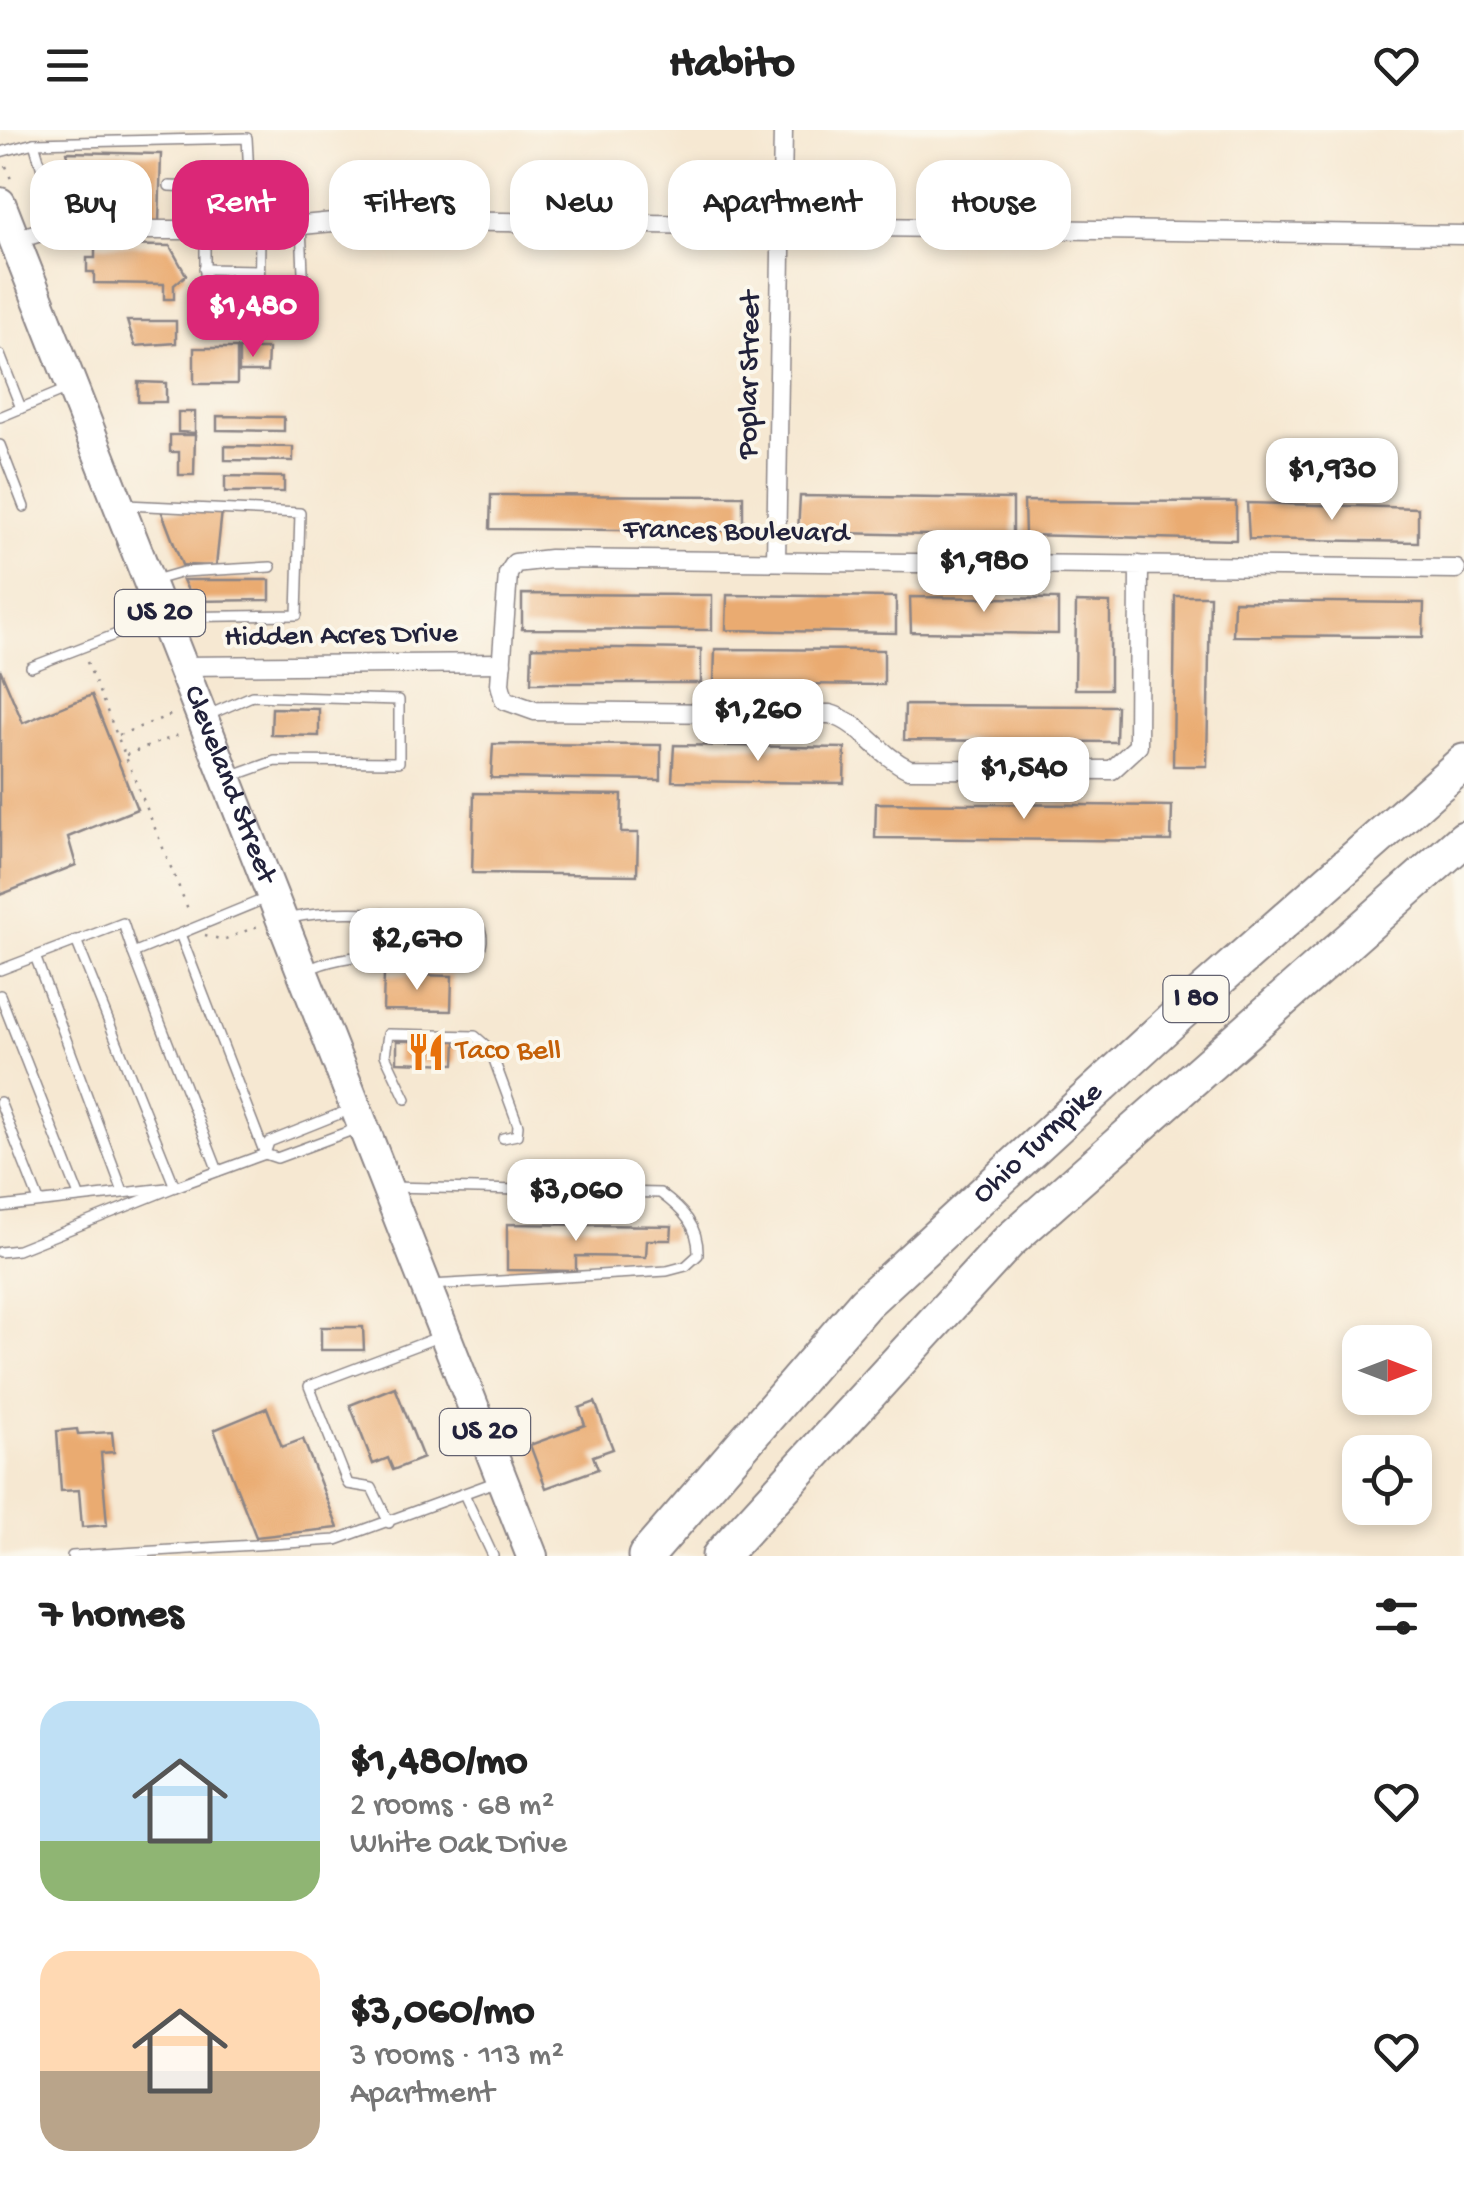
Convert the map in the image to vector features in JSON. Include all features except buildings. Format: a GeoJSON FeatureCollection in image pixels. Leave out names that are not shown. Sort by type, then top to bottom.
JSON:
{"type":"FeatureCollection","features":[{"type":"Feature","properties":{"kind":"highway","name":"Ohio Turnpike"},"geometry":{"type":"LineString","coordinates":[[646,1556],[813,1360],[930,1240],[1464,762]]}},
{"type":"Feature","properties":{"kind":"highway","name":"Ohio Turnpike"},"geometry":{"type":"LineString","coordinates":[[720,1556],[1008,1242],[1464,839]]}},
{"type":"Feature","properties":{"kind":"main road","name":"Cleveland Street"},"geometry":{"type":"LineString","coordinates":[[0,203],[8,244],[72,387],[181,666],[185,722],[226,779],[271,914],[302,972],[438,1309]]}},
{"type":"Feature","properties":{"kind":"main road","name":"US 20"},"geometry":{"type":"LineString","coordinates":[[438,1309],[532,1556]]}},
{"type":"Feature","properties":{"kind":"street","name":"Poplar Street"},"geometry":{"type":"LineString","coordinates":[[782,130],[782,160]]}},
{"type":"Feature","properties":{"kind":"street"},"geometry":{"type":"LineString","coordinates":[[309,225],[353,220],[668,225]]}},
{"type":"Feature","properties":{"kind":"street"},"geometry":{"type":"LineString","coordinates":[[896,228],[1464,235]]}},
{"type":"Feature","properties":{"kind":"street","name":"Poplar Street"},"geometry":{"type":"LineString","coordinates":[[776,561],[781,250]]}},
{"type":"Feature","properties":{"kind":"street","name":"Frances Boulevard"},"geometry":{"type":"LineString","coordinates":[[1139,565],[1138,746],[1112,770],[909,769],[881,752],[849,719],[816,712],[536,711],[504,700],[506,586],[512,566],[523,560],[776,561],[1139,565],[1456,569]]}},
{"type":"Feature","properties":{"kind":"street","name":"Hidden Acres Drive"},"geometry":{"type":"LineString","coordinates":[[181,666],[502,663]]}},
{"type":"Feature","properties":{"kind":"lane"},"geometry":{"type":"LineString","coordinates":[[0,152],[34,143],[180,134],[247,138],[247,160]]}},
{"type":"Feature","properties":{"kind":"lane"},"geometry":{"type":"LineString","coordinates":[[34,143],[39,160]]}},
{"type":"Feature","properties":{"kind":"lane"},"geometry":{"type":"LineString","coordinates":[[204,250],[205,322],[300,324],[305,319],[302,250]]}},
{"type":"Feature","properties":{"kind":"lane"},"geometry":{"type":"LineString","coordinates":[[258,250],[260,324]]}},
{"type":"Feature","properties":{"kind":"lane"},"geometry":{"type":"LineString","coordinates":[[204,269],[259,270]]}},
{"type":"Feature","properties":{"kind":"lane"},"geometry":{"type":"LineString","coordinates":[[0,356],[22,408]]}},
{"type":"Feature","properties":{"kind":"lane"},"geometry":{"type":"LineString","coordinates":[[0,417],[72,387]]}},
{"type":"Feature","properties":{"kind":"lane"},"geometry":{"type":"LineString","coordinates":[[0,446],[24,507]]}},
{"type":"Feature","properties":{"kind":"lane"},"geometry":{"type":"LineString","coordinates":[[32,667],[162,617],[298,616],[300,512],[118,505]]}},
{"type":"Feature","properties":{"kind":"lane"},"geometry":{"type":"LineString","coordinates":[[148,582],[184,572],[271,567]]}},
{"type":"Feature","properties":{"kind":"lane"},"geometry":{"type":"LineString","coordinates":[[185,722],[252,696],[399,700],[399,762],[275,760],[226,779]]}},
{"type":"Feature","properties":{"kind":"lane"},"geometry":{"type":"LineString","coordinates":[[134,952],[180,934],[271,914],[326,910],[475,920],[482,930],[483,946],[474,961],[330,959],[302,972]]}},
{"type":"Feature","properties":{"kind":"lane"},"geometry":{"type":"LineString","coordinates":[[0,970],[123,923],[218,1172]]}},
{"type":"Feature","properties":{"kind":"lane"},"geometry":{"type":"LineString","coordinates":[[180,934],[264,1154]]}},
{"type":"Feature","properties":{"kind":"lane"},"geometry":{"type":"LineString","coordinates":[[76,940],[175,1188]]}},
{"type":"Feature","properties":{"kind":"lane"},"geometry":{"type":"LineString","coordinates":[[35,956],[124,1192]]}},
{"type":"Feature","properties":{"kind":"lane"},"geometry":{"type":"LineString","coordinates":[[0,994],[79,1196]]}},
{"type":"Feature","properties":{"kind":"lane"},"geometry":{"type":"LineString","coordinates":[[406,1099],[384,1055],[388,1034],[475,1036],[490,1049],[518,1126],[517,1136],[504,1138]]}},
{"type":"Feature","properties":{"kind":"lane"},"geometry":{"type":"LineString","coordinates":[[0,1102],[39,1201]]}},
{"type":"Feature","properties":{"kind":"lane"},"geometry":{"type":"LineString","coordinates":[[264,1154],[269,1142],[360,1116]]}},
{"type":"Feature","properties":{"kind":"lane"},"geometry":{"type":"LineString","coordinates":[[0,1252],[18,1250],[264,1154],[277,1158],[360,1116]]}},
{"type":"Feature","properties":{"kind":"lane"},"geometry":{"type":"LineString","coordinates":[[388,1187],[660,1193],[680,1207],[698,1234],[698,1255],[686,1266],[667,1271],[590,1273],[438,1309],[309,1386],[348,1484],[372,1488],[389,1523]]}},
{"type":"Feature","properties":{"kind":"lane"},"geometry":{"type":"LineString","coordinates":[[0,1207],[175,1188]]}},
{"type":"Feature","properties":{"kind":"lane"},"geometry":{"type":"LineString","coordinates":[[72,1556],[231,1552],[336,1540],[502,1479]]}},
{"type":"Feature","properties":{"kind":"lane"},"geometry":{"type":"LineString","coordinates":[[464,1494],[493,1556]]}},
{"type":"Feature","properties":{"kind":"path"},"geometry":{"type":"LineString","coordinates":[[85,660],[193,919]]}},
{"type":"Feature","properties":{"kind":"path"},"geometry":{"type":"LineString","coordinates":[[117,736],[185,722]]}},
{"type":"Feature","properties":{"kind":"path"},"geometry":{"type":"LineString","coordinates":[[125,756],[185,722]]}},
{"type":"Feature","properties":{"kind":"path"},"geometry":{"type":"LineString","coordinates":[[204,934],[222,940],[271,914]]}},
{"type":"Feature","properties":{"kind":"place","name":"Taco Bell"},"geometry":{"type":"Point","coordinates":[426,1052]}}]}
